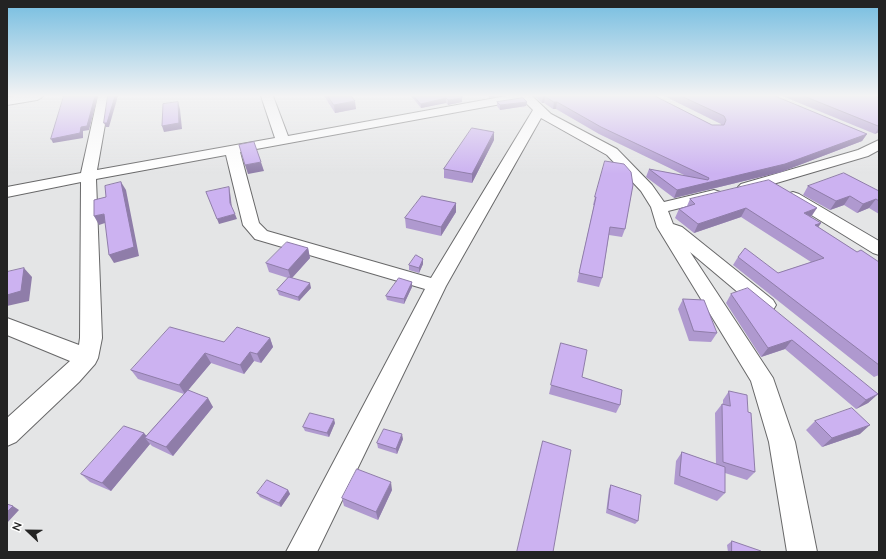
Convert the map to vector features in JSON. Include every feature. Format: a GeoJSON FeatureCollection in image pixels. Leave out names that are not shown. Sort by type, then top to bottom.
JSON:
{"type":"FeatureCollection","features":[{"type":"Feature","properties":{"kind":"street"},"geometry":{"type":"LineString","coordinates":[[7,434],[71,375],[87,358],[91,338],[88,176],[99,122]]}},
{"type":"Feature","properties":{"kind":"street"},"geometry":{"type":"LineString","coordinates":[[277,122],[283,140]]}},
{"type":"Feature","properties":{"kind":"street"},"geometry":{"type":"LineString","coordinates":[[7,192],[283,140],[396,122]]}},
{"type":"Feature","properties":{"kind":"street"},"geometry":{"type":"LineString","coordinates":[[301,552],[519,122]]}},
{"type":"Feature","properties":{"kind":"street"},"geometry":{"type":"LineString","coordinates":[[556,122],[612,152],[647,188],[659,207],[665,227],[762,378],[782,442],[802,552]]}},
{"type":"Feature","properties":{"kind":"street"},"geometry":{"type":"LineString","coordinates":[[864,136],[879,143]]}},
{"type":"Feature","properties":{"kind":"street"},"geometry":{"type":"LineString","coordinates":[[659,207],[671,206],[767,182],[863,153],[879,143]]}},
{"type":"Feature","properties":{"kind":"street"},"geometry":{"type":"LineString","coordinates":[[232,150],[251,225],[261,235],[436,286]]}},
{"type":"Feature","properties":{"kind":"street"},"geometry":{"type":"LineString","coordinates":[[863,153],[879,161]]}},
{"type":"Feature","properties":{"kind":"street"},"geometry":{"type":"LineString","coordinates":[[767,182],[879,249]]}},
{"type":"Feature","properties":{"kind":"street"},"geometry":{"type":"LineString","coordinates":[[665,227],[676,231],[780,316]]}},
{"type":"Feature","properties":{"kind":"street"},"geometry":{"type":"LineString","coordinates":[[7,326],[87,358]]}},
{"type":"Feature","properties":{"kind":"building"},"geometry":{"type":"Polygon","coordinates":[[[56,122],[88,122],[87,126],[81,127],[80,133],[51,139],[56,122]]]}},
{"type":"Feature","properties":{"kind":"building"},"geometry":{"type":"Polygon","coordinates":[[[162,122],[179,122],[179,123],[162,126],[162,122]]]}},
{"type":"Feature","properties":{"kind":"building"},"geometry":{"type":"Polygon","coordinates":[[[592,122],[706,122],[712,125],[724,125],[725,122],[838,122],[867,134],[785,164],[677,190],[649,169],[708,180],[709,178],[592,122]]]}},
{"type":"Feature","properties":{"kind":"building"},"geometry":{"type":"Polygon","coordinates":[[[869,122],[879,122],[879,126],[869,122]]]}},
{"type":"Feature","properties":{"kind":"building"},"geometry":{"type":"Polygon","coordinates":[[[472,128],[494,132],[472,174],[444,169],[472,128]]]}},
{"type":"Feature","properties":{"kind":"building"},"geometry":{"type":"Polygon","coordinates":[[[254,142],[261,162],[245,165],[239,145],[254,142]]]}},
{"type":"Feature","properties":{"kind":"building"},"geometry":{"type":"Polygon","coordinates":[[[605,161],[624,164],[631,172],[633,185],[625,229],[610,227],[602,278],[579,273],[595,197],[605,161]]]}},
{"type":"Feature","properties":{"kind":"building"},"geometry":{"type":"Polygon","coordinates":[[[844,173],[879,191],[879,201],[876,199],[863,204],[850,196],[836,201],[808,186],[844,173]]]}},
{"type":"Feature","properties":{"kind":"building"},"geometry":{"type":"Polygon","coordinates":[[[769,180],[817,208],[804,213],[821,223],[815,225],[857,252],[861,250],[879,262],[879,365],[738,257],[745,248],[778,273],[824,258],[746,208],[698,224],[679,209],[695,204],[690,199],[769,180]]]}},
{"type":"Feature","properties":{"kind":"building"},"geometry":{"type":"Polygon","coordinates":[[[121,182],[134,247],[109,255],[104,214],[94,216],[94,200],[106,197],[105,186],[121,182]]]}},
{"type":"Feature","properties":{"kind":"building"},"geometry":{"type":"Polygon","coordinates":[[[229,187],[230,203],[235,214],[217,219],[206,192],[229,187]]]}},
{"type":"Feature","properties":{"kind":"building"},"geometry":{"type":"Polygon","coordinates":[[[422,196],[456,203],[441,227],[405,218],[422,196]]]}},
{"type":"Feature","properties":{"kind":"building"},"geometry":{"type":"Polygon","coordinates":[[[287,242],[308,248],[288,270],[266,263],[287,242]]]}},
{"type":"Feature","properties":{"kind":"building"},"geometry":{"type":"Polygon","coordinates":[[[416,255],[423,259],[419,268],[409,265],[416,255]]]}},
{"type":"Feature","properties":{"kind":"building"},"geometry":{"type":"Polygon","coordinates":[[[24,268],[21,291],[7,295],[7,272],[24,268]]]}},
{"type":"Feature","properties":{"kind":"building"},"geometry":{"type":"Polygon","coordinates":[[[289,277],[310,283],[298,297],[277,290],[289,277]]]}},
{"type":"Feature","properties":{"kind":"building"},"geometry":{"type":"Polygon","coordinates":[[[399,278],[412,282],[404,299],[386,296],[399,278]]]}},
{"type":"Feature","properties":{"kind":"building"},"geometry":{"type":"Polygon","coordinates":[[[748,288],[878,394],[866,400],[792,340],[768,348],[731,294],[748,288]]]}},
{"type":"Feature","properties":{"kind":"building"},"geometry":{"type":"Polygon","coordinates":[[[683,299],[704,300],[717,333],[694,331],[683,299]]]}},
{"type":"Feature","properties":{"kind":"building"},"geometry":{"type":"Polygon","coordinates":[[[170,327],[224,342],[237,327],[270,338],[257,354],[250,352],[240,365],[205,353],[179,385],[131,370],[170,327]]]}},
{"type":"Feature","properties":{"kind":"building"},"geometry":{"type":"Polygon","coordinates":[[[561,343],[587,350],[582,377],[622,390],[620,405],[551,385],[561,343]]]}},
{"type":"Feature","properties":{"kind":"building"},"geometry":{"type":"Polygon","coordinates":[[[188,390],[208,398],[166,447],[145,438],[188,390]]]}},
{"type":"Feature","properties":{"kind":"building"},"geometry":{"type":"Polygon","coordinates":[[[729,391],[747,395],[748,412],[751,413],[755,472],[723,462],[722,404],[730,406],[729,391]]]}},
{"type":"Feature","properties":{"kind":"building"},"geometry":{"type":"Polygon","coordinates":[[[852,408],[870,425],[832,438],[815,421],[852,408]]]}},
{"type":"Feature","properties":{"kind":"building"},"geometry":{"type":"Polygon","coordinates":[[[310,413],[334,419],[327,433],[303,427],[310,413]]]}},
{"type":"Feature","properties":{"kind":"building"},"geometry":{"type":"Polygon","coordinates":[[[124,426],[144,433],[102,483],[81,474],[124,426]]]}},
{"type":"Feature","properties":{"kind":"building"},"geometry":{"type":"Polygon","coordinates":[[[384,429],[402,434],[396,449],[377,443],[384,429]]]}},
{"type":"Feature","properties":{"kind":"building"},"geometry":{"type":"Polygon","coordinates":[[[543,441],[571,450],[553,552],[517,552],[543,441]]]}},
{"type":"Feature","properties":{"kind":"building"},"geometry":{"type":"Polygon","coordinates":[[[682,452],[725,467],[725,493],[680,476],[682,452]]]}},
{"type":"Feature","properties":{"kind":"building"},"geometry":{"type":"Polygon","coordinates":[[[357,469],[391,482],[376,512],[342,498],[357,469]]]}},
{"type":"Feature","properties":{"kind":"building"},"geometry":{"type":"Polygon","coordinates":[[[267,480],[288,490],[279,503],[257,493],[267,480]]]}},
{"type":"Feature","properties":{"kind":"building"},"geometry":{"type":"Polygon","coordinates":[[[611,485],[641,495],[638,521],[608,509],[611,485]]]}},
{"type":"Feature","properties":{"kind":"building"},"geometry":{"type":"Polygon","coordinates":[[[7,504],[13,506],[7,512],[7,504]]]}},
{"type":"Feature","properties":{"kind":"building"},"geometry":{"type":"Polygon","coordinates":[[[732,541],[761,551],[761,552],[732,552],[732,541]]]}}]}
